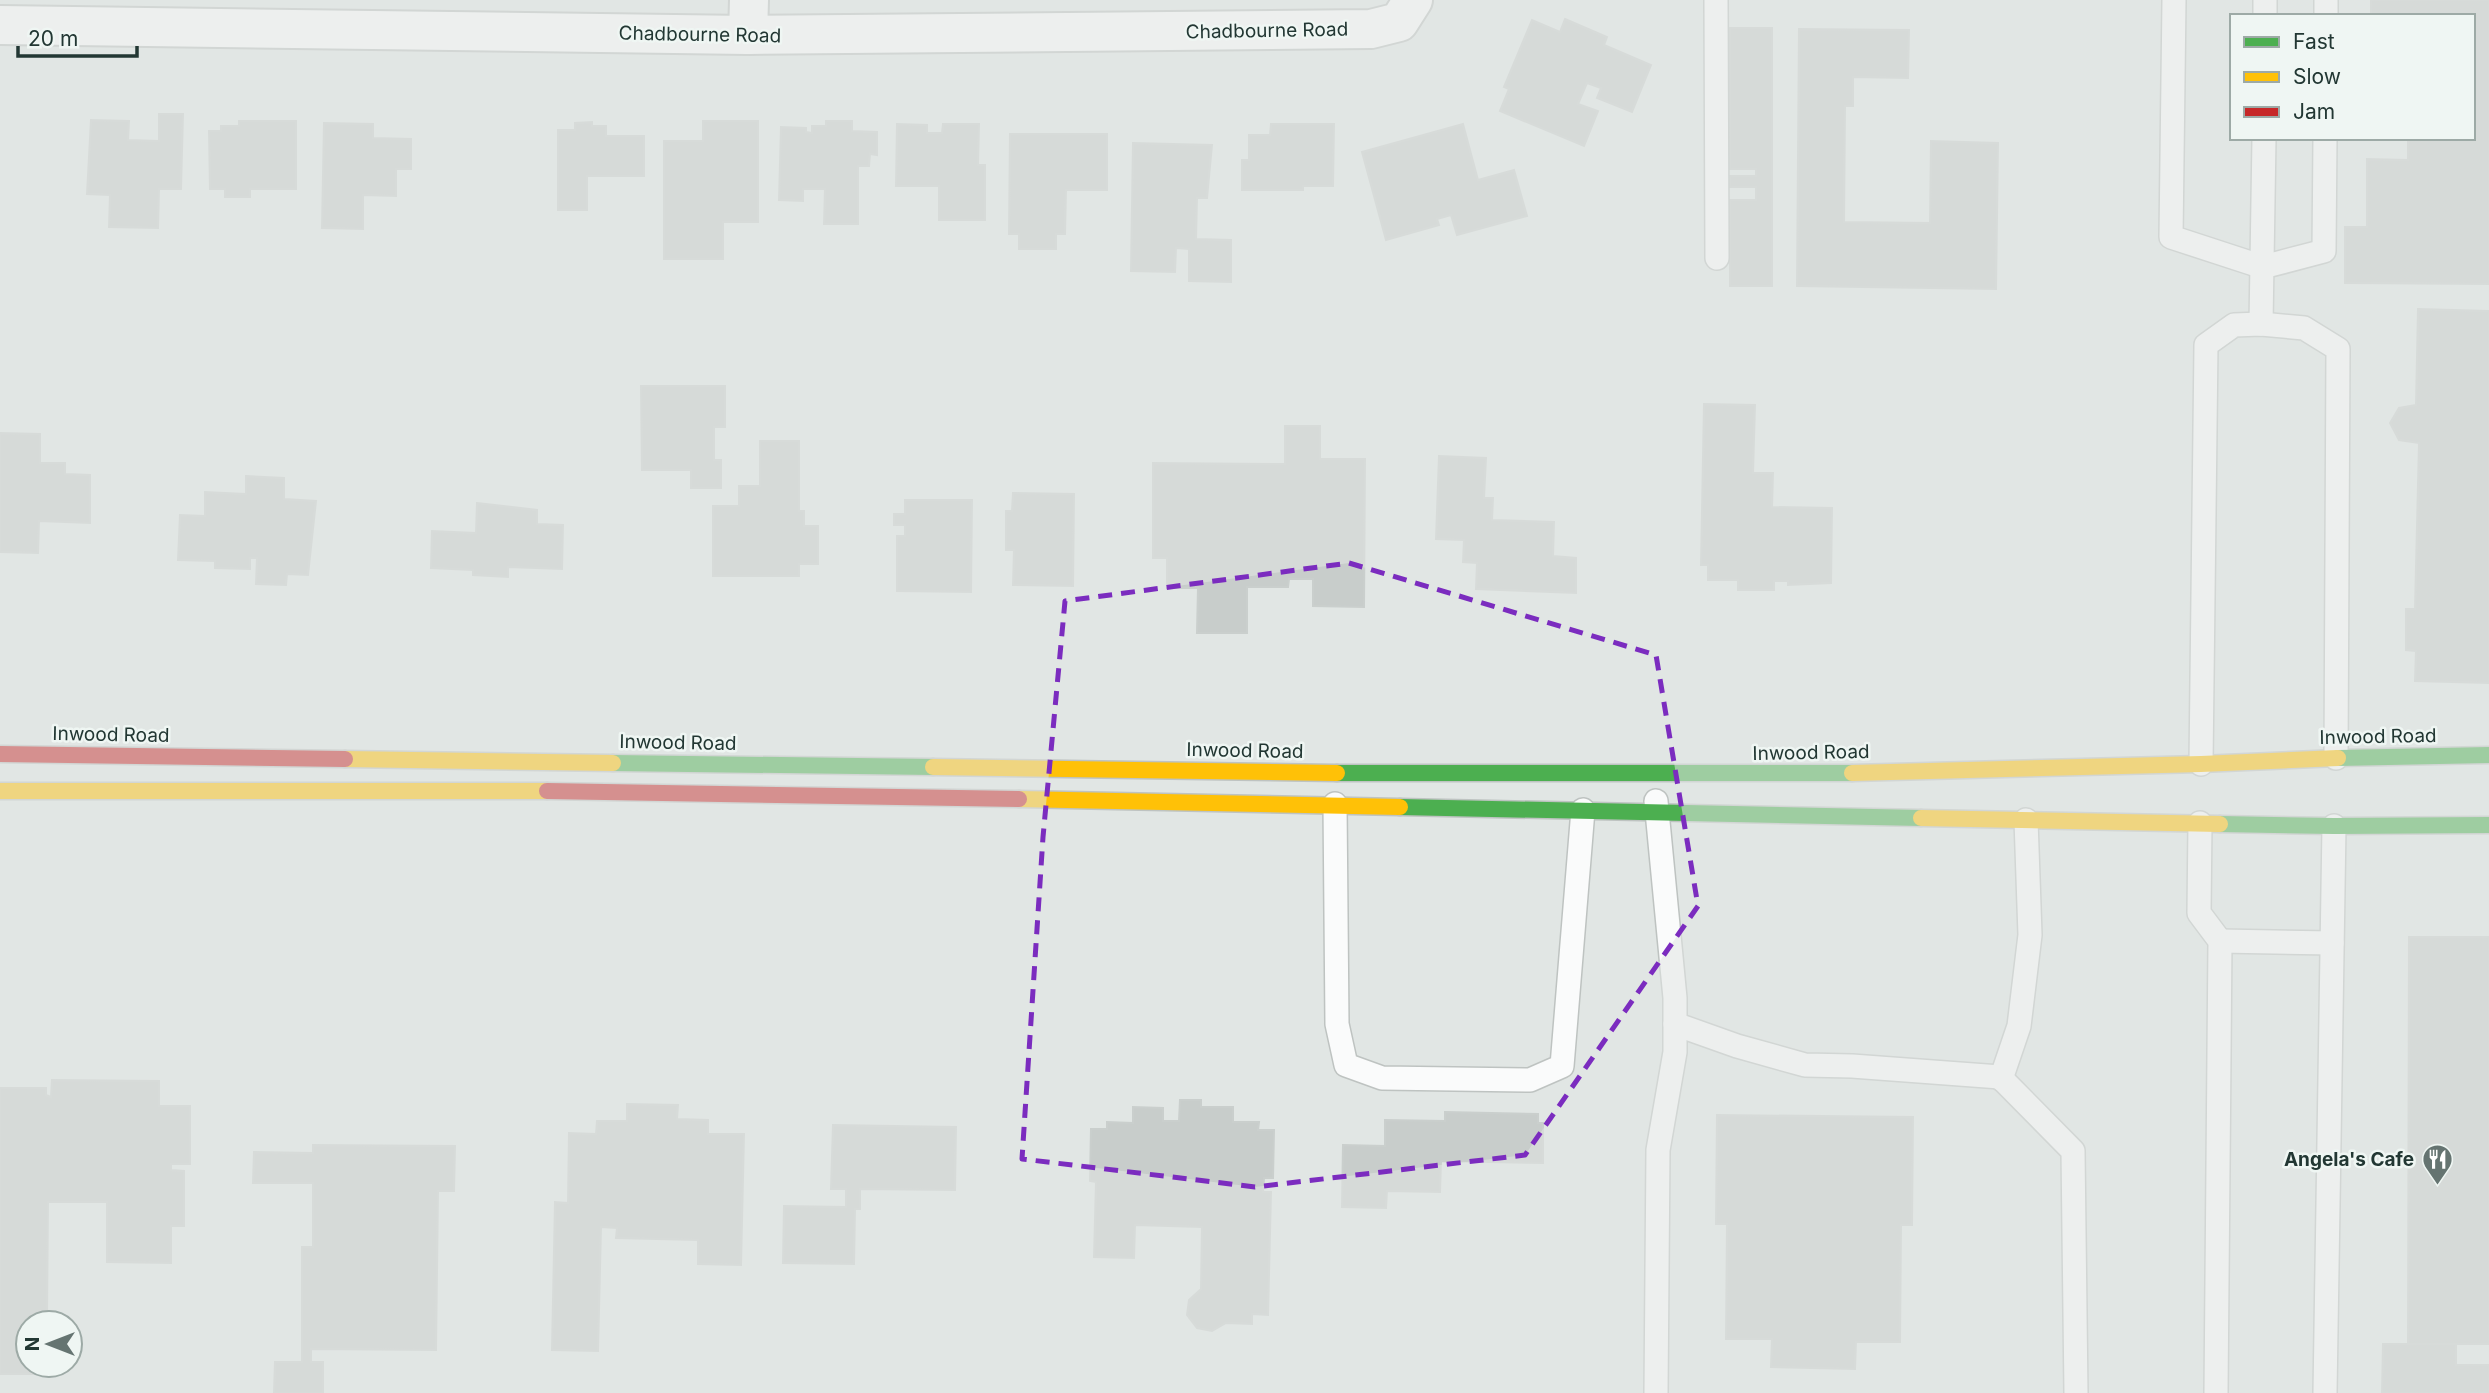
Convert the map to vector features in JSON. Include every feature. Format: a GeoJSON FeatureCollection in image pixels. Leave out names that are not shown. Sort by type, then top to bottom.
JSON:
{"type":"FeatureCollection","features":[{"type":"Feature","properties":{"kind":"main road","name":"Inwood Road"},"geometry":{"type":"LineString","coordinates":[[0,754],[1410,774],[2201,770],[2336,758],[2489,755]]}},
{"type":"Feature","properties":{"kind":"main road"},"geometry":{"type":"LineString","coordinates":[[0,791],[519,791],[1335,804],[2026,820],[2200,817],[2334,826],[2489,825]]}},
{"type":"Feature","properties":{"kind":"street","name":"Chadbourne Road"},"geometry":{"type":"LineString","coordinates":[[0,25],[79,12],[749,18],[1371,29],[1406,11]]}},
{"type":"Feature","properties":{"kind":"lane"},"geometry":{"type":"LineString","coordinates":[[1716,0],[1717,258]]}},
{"type":"Feature","properties":{"kind":"lane"},"geometry":{"type":"LineString","coordinates":[[2174,0],[2171,237],[2263,267],[2324,251],[2325,140]]}},
{"type":"Feature","properties":{"kind":"lane"},"geometry":{"type":"LineString","coordinates":[[2262,324],[2264,140]]}},
{"type":"Feature","properties":{"kind":"lane"},"geometry":{"type":"LineString","coordinates":[[2201,770],[2206,345],[2234,325],[2262,324],[2304,328],[2338,349],[2336,758]]}},
{"type":"Feature","properties":{"kind":"lane"},"geometry":{"type":"LineString","coordinates":[[1656,1393],[1658,1150],[1675,1052],[1675,998],[1655,811],[1657,774]]}},
{"type":"Feature","properties":{"kind":"lane"},"geometry":{"type":"LineString","coordinates":[[1335,804],[1338,1024],[1346,1065],[1382,1078],[1530,1080],[1562,1066],[1583,810]]}},
{"type":"Feature","properties":{"kind":"lane"},"geometry":{"type":"LineString","coordinates":[[2200,817],[2199,912],[2220,941],[2217,1393]]}},
{"type":"Feature","properties":{"kind":"lane"},"geometry":{"type":"LineString","coordinates":[[2001,1079],[2019,1026],[2031,935],[2026,820]]}},
{"type":"Feature","properties":{"kind":"lane"},"geometry":{"type":"LineString","coordinates":[[2325,1393],[2334,826]]}},
{"type":"Feature","properties":{"kind":"lane"},"geometry":{"type":"LineString","coordinates":[[2220,941],[2332,943]]}},
{"type":"Feature","properties":{"kind":"lane"},"geometry":{"type":"LineString","coordinates":[[1675,1024],[1737,1046],[1805,1065],[1852,1066],[2001,1079],[2073,1151],[2076,1393]]}},
{"type":"Feature","properties":{"kind":"highlighted area"},"geometry":{"type":"Polygon","coordinates":[[[1349,563],[1656,655],[1698,906],[1525,1155],[1255,1187],[1022,1159],[1043,837],[1065,601],[1349,563]]]}},
{"type":"Feature","properties":{"kind":"building"},"geometry":{"type":"Polygon","coordinates":[[[2371,0],[2489,0],[2489,284],[2345,283],[2345,227],[2367,227],[2367,159],[2408,160],[2408,140],[2475,140],[2475,14],[2371,14],[2371,0]]]}},
{"type":"Feature","properties":{"kind":"building"},"geometry":{"type":"Polygon","coordinates":[[[1565,19],[1607,37],[1604,45],[1651,65],[1632,112],[1597,98],[1601,88],[1587,83],[1578,104],[1598,111],[1584,146],[1500,111],[1509,89],[1504,87],[1532,20],[1560,32],[1565,19]]]}},
{"type":"Feature","properties":{"kind":"building"},"geometry":{"type":"Polygon","coordinates":[[[1730,28],[1772,28],[1772,286],[1730,286],[1730,200],[1756,200],[1756,187],[1730,187],[1730,176],[1756,176],[1756,169],[1730,169],[1730,28]]]}},
{"type":"Feature","properties":{"kind":"building"},"geometry":{"type":"Polygon","coordinates":[[[1799,29],[1909,30],[1908,78],[1853,77],[1853,106],[1845,106],[1844,222],[1930,223],[1931,141],[1998,143],[1996,289],[1797,286],[1799,29]]]}},
{"type":"Feature","properties":{"kind":"building"},"geometry":{"type":"Polygon","coordinates":[[[159,114],[183,114],[181,189],[159,189],[158,228],[109,227],[110,195],[87,194],[91,120],[129,121],[128,140],[159,141],[159,114]]]}},
{"type":"Feature","properties":{"kind":"building"},"geometry":{"type":"Polygon","coordinates":[[[239,121],[296,121],[296,189],[250,189],[250,197],[225,197],[225,189],[210,189],[209,131],[221,131],[221,126],[239,126],[239,121]]]}},
{"type":"Feature","properties":{"kind":"building"},"geometry":{"type":"Polygon","coordinates":[[[703,121],[758,121],[758,222],[723,222],[723,259],[664,259],[664,141],[703,141],[703,121]]]}},
{"type":"Feature","properties":{"kind":"building"},"geometry":{"type":"Polygon","coordinates":[[[826,121],[852,121],[852,131],[877,132],[877,155],[870,154],[869,166],[858,166],[858,224],[824,224],[825,189],[803,189],[803,201],[779,200],[781,127],[806,128],[806,132],[812,133],[812,126],[826,126],[826,121]]]}},
{"type":"Feature","properties":{"kind":"building"},"geometry":{"type":"Polygon","coordinates":[[[592,122],[592,126],[606,126],[606,136],[644,136],[644,176],[587,176],[587,210],[558,210],[558,130],[575,130],[575,123],[592,122]]]}},
{"type":"Feature","properties":{"kind":"building"},"geometry":{"type":"Polygon","coordinates":[[[324,123],[373,124],[373,138],[411,139],[411,169],[396,169],[396,196],[363,195],[363,229],[322,228],[324,123]]]}},
{"type":"Feature","properties":{"kind":"building"},"geometry":{"type":"Polygon","coordinates":[[[897,124],[927,125],[927,133],[942,133],[943,124],[979,124],[978,165],[985,165],[985,220],[939,220],[939,186],[896,186],[897,124]]]}},
{"type":"Feature","properties":{"kind":"building"},"geometry":{"type":"Polygon","coordinates":[[[1271,124],[1334,124],[1333,186],[1303,186],[1303,190],[1242,190],[1242,160],[1249,160],[1249,135],[1270,135],[1271,124]]]}},
{"type":"Feature","properties":{"kind":"building"},"geometry":{"type":"Polygon","coordinates":[[[1463,124],[1478,180],[1514,170],[1527,216],[1457,235],[1451,215],[1437,219],[1439,225],[1386,240],[1362,152],[1463,124]]]}},
{"type":"Feature","properties":{"kind":"building"},"geometry":{"type":"Polygon","coordinates":[[[1010,134],[1107,134],[1107,190],[1066,190],[1065,234],[1056,234],[1056,249],[1019,249],[1019,234],[1009,234],[1010,134]]]}},
{"type":"Feature","properties":{"kind":"building"},"geometry":{"type":"Polygon","coordinates":[[[1133,143],[1212,145],[1207,198],[1197,198],[1196,239],[1231,240],[1231,282],[1189,281],[1189,249],[1176,248],[1175,272],[1131,271],[1133,143]]]}},
{"type":"Feature","properties":{"kind":"building"},"geometry":{"type":"Polygon","coordinates":[[[2418,309],[2489,311],[2489,683],[2415,681],[2416,651],[2406,650],[2406,609],[2415,609],[2419,443],[2399,440],[2390,423],[2399,408],[2416,405],[2418,309]]]}},
{"type":"Feature","properties":{"kind":"building"},"geometry":{"type":"Polygon","coordinates":[[[641,386],[725,386],[725,427],[714,427],[714,460],[721,460],[721,488],[691,488],[691,470],[642,470],[641,386]]]}},
{"type":"Feature","properties":{"kind":"building"},"geometry":{"type":"Polygon","coordinates":[[[1704,404],[1755,405],[1753,473],[1773,473],[1772,507],[1832,508],[1831,583],[1788,585],[1788,581],[1774,581],[1774,590],[1738,590],[1738,580],[1708,580],[1708,565],[1701,565],[1704,404]]]}},
{"type":"Feature","properties":{"kind":"building"},"geometry":{"type":"Polygon","coordinates":[[[1285,426],[1320,426],[1320,459],[1365,459],[1364,607],[1313,606],[1313,579],[1289,579],[1288,587],[1247,587],[1247,633],[1197,633],[1198,588],[1167,588],[1167,558],[1153,558],[1153,463],[1285,464],[1285,426]]]}},
{"type":"Feature","properties":{"kind":"building"},"geometry":{"type":"Polygon","coordinates":[[[0,433],[40,434],[40,463],[65,463],[65,474],[90,475],[90,523],[39,521],[38,553],[0,552],[0,433]]]}},
{"type":"Feature","properties":{"kind":"building"},"geometry":{"type":"Polygon","coordinates":[[[760,441],[799,441],[799,511],[804,511],[804,526],[818,526],[818,564],[799,564],[799,576],[713,576],[713,506],[739,506],[739,486],[760,486],[760,441]]]}},
{"type":"Feature","properties":{"kind":"building"},"geometry":{"type":"Polygon","coordinates":[[[1439,456],[1486,458],[1484,498],[1493,498],[1492,520],[1554,522],[1553,556],[1576,558],[1576,593],[1476,589],[1477,563],[1463,562],[1464,540],[1436,539],[1439,456]]]}},
{"type":"Feature","properties":{"kind":"building"},"geometry":{"type":"Polygon","coordinates":[[[246,476],[284,478],[284,499],[316,501],[308,575],[287,574],[286,585],[256,584],[257,558],[250,558],[250,569],[215,568],[215,561],[178,560],[180,515],[205,516],[205,492],[246,494],[246,476]]]}},
{"type":"Feature","properties":{"kind":"building"},"geometry":{"type":"Polygon","coordinates":[[[1013,493],[1074,494],[1073,586],[1013,585],[1014,550],[1006,550],[1006,511],[1012,511],[1013,493]]]}},
{"type":"Feature","properties":{"kind":"building"},"geometry":{"type":"Polygon","coordinates":[[[905,500],[972,500],[971,592],[897,591],[897,536],[905,536],[905,525],[894,525],[894,514],[905,514],[905,500]]]}},
{"type":"Feature","properties":{"kind":"building"},"geometry":{"type":"Polygon","coordinates":[[[477,503],[537,510],[537,524],[563,525],[562,569],[508,567],[508,577],[473,575],[473,570],[431,568],[432,531],[476,533],[477,503]]]}},
{"type":"Feature","properties":{"kind":"building"},"geometry":{"type":"Polygon","coordinates":[[[2409,937],[2489,937],[2489,1344],[2408,1344],[2409,937]]]}},
{"type":"Feature","properties":{"kind":"building"},"geometry":{"type":"Polygon","coordinates":[[[52,1080],[159,1081],[159,1106],[190,1106],[190,1164],[171,1164],[171,1170],[184,1171],[184,1226],[171,1226],[171,1263],[107,1262],[107,1202],[48,1202],[47,1309],[14,1309],[14,1374],[0,1374],[0,1088],[46,1088],[46,1095],[51,1097],[52,1080]]]}},
{"type":"Feature","properties":{"kind":"building"},"geometry":{"type":"Polygon","coordinates":[[[1180,1100],[1201,1100],[1201,1107],[1233,1107],[1233,1122],[1259,1122],[1258,1130],[1274,1130],[1273,1178],[1264,1178],[1263,1192],[1271,1192],[1268,1315],[1252,1314],[1252,1324],[1226,1323],[1212,1331],[1197,1328],[1187,1315],[1189,1300],[1201,1289],[1202,1227],[1135,1225],[1134,1258],[1094,1257],[1096,1182],[1090,1181],[1091,1129],[1107,1129],[1107,1122],[1133,1123],[1133,1107],[1163,1108],[1163,1121],[1179,1121],[1180,1100]]]}},
{"type":"Feature","properties":{"kind":"building"},"geometry":{"type":"Polygon","coordinates":[[[627,1104],[678,1105],[677,1119],[708,1120],[708,1134],[744,1134],[741,1265],[698,1264],[698,1240],[616,1238],[617,1228],[601,1227],[598,1351],[552,1350],[555,1202],[568,1203],[569,1133],[596,1134],[597,1121],[627,1121],[627,1104]]]}},
{"type":"Feature","properties":{"kind":"building"},"geometry":{"type":"Polygon","coordinates":[[[1445,1112],[1538,1114],[1538,1123],[1543,1123],[1543,1163],[1441,1161],[1440,1192],[1387,1191],[1386,1208],[1342,1207],[1343,1145],[1385,1146],[1385,1120],[1445,1121],[1445,1112]]]}},
{"type":"Feature","properties":{"kind":"building"},"geometry":{"type":"Polygon","coordinates":[[[1717,1115],[1913,1117],[1912,1225],[1901,1225],[1900,1342],[1856,1342],[1855,1369],[1771,1367],[1772,1339],[1726,1339],[1727,1224],[1716,1224],[1717,1115]]]}},
{"type":"Feature","properties":{"kind":"building"},"geometry":{"type":"Polygon","coordinates":[[[833,1125],[956,1127],[955,1190],[860,1189],[860,1209],[855,1209],[854,1264],[783,1263],[784,1206],[846,1207],[846,1189],[831,1189],[833,1125]]]}},
{"type":"Feature","properties":{"kind":"building"},"geometry":{"type":"Polygon","coordinates":[[[313,1145],[455,1146],[454,1191],[438,1191],[436,1350],[311,1349],[311,1362],[323,1362],[323,1393],[274,1393],[275,1362],[302,1362],[302,1247],[313,1247],[313,1183],[253,1183],[254,1152],[313,1153],[313,1145]]]}},
{"type":"Feature","properties":{"kind":"building"},"geometry":{"type":"Polygon","coordinates":[[[2383,1344],[2456,1344],[2456,1365],[2489,1365],[2489,1393],[2382,1393],[2383,1344]]]}},
{"type":"Feature","properties":{"kind":"traffic: fast"},"geometry":{"type":"LineString","coordinates":[[2338,758],[2489,755]]}},
{"type":"Feature","properties":{"kind":"traffic: fast"},"geometry":{"type":"LineString","coordinates":[[613,763],[933,767]]}},
{"type":"Feature","properties":{"kind":"traffic: fast"},"geometry":{"type":"LineString","coordinates":[[1337,773],[1852,773]]}},
{"type":"Feature","properties":{"kind":"traffic: fast"},"geometry":{"type":"LineString","coordinates":[[1400,807],[1921,818]]}},
{"type":"Feature","properties":{"kind":"traffic: fast"},"geometry":{"type":"LineString","coordinates":[[2220,824],[2489,825]]}},
{"type":"Feature","properties":{"kind":"traffic: slow"},"geometry":{"type":"LineString","coordinates":[[1852,773],[2338,758]]}},
{"type":"Feature","properties":{"kind":"traffic: slow"},"geometry":{"type":"LineString","coordinates":[[345,759],[613,763]]}},
{"type":"Feature","properties":{"kind":"traffic: slow"},"geometry":{"type":"LineString","coordinates":[[933,767],[1337,773]]}},
{"type":"Feature","properties":{"kind":"traffic: slow"},"geometry":{"type":"LineString","coordinates":[[0,791],[547,791]]}},
{"type":"Feature","properties":{"kind":"traffic: slow"},"geometry":{"type":"LineString","coordinates":[[1019,799],[1400,807]]}},
{"type":"Feature","properties":{"kind":"traffic: slow"},"geometry":{"type":"LineString","coordinates":[[1921,818],[2220,824]]}},
{"type":"Feature","properties":{"kind":"traffic: jam"},"geometry":{"type":"LineString","coordinates":[[0,754],[345,759]]}},
{"type":"Feature","properties":{"kind":"traffic: jam"},"geometry":{"type":"LineString","coordinates":[[547,791],[1019,799]]}},
{"type":"Feature","properties":{"kind":"place","name":"Angela's Cafe"},"geometry":{"type":"Point","coordinates":[2437,1186]}}]}
